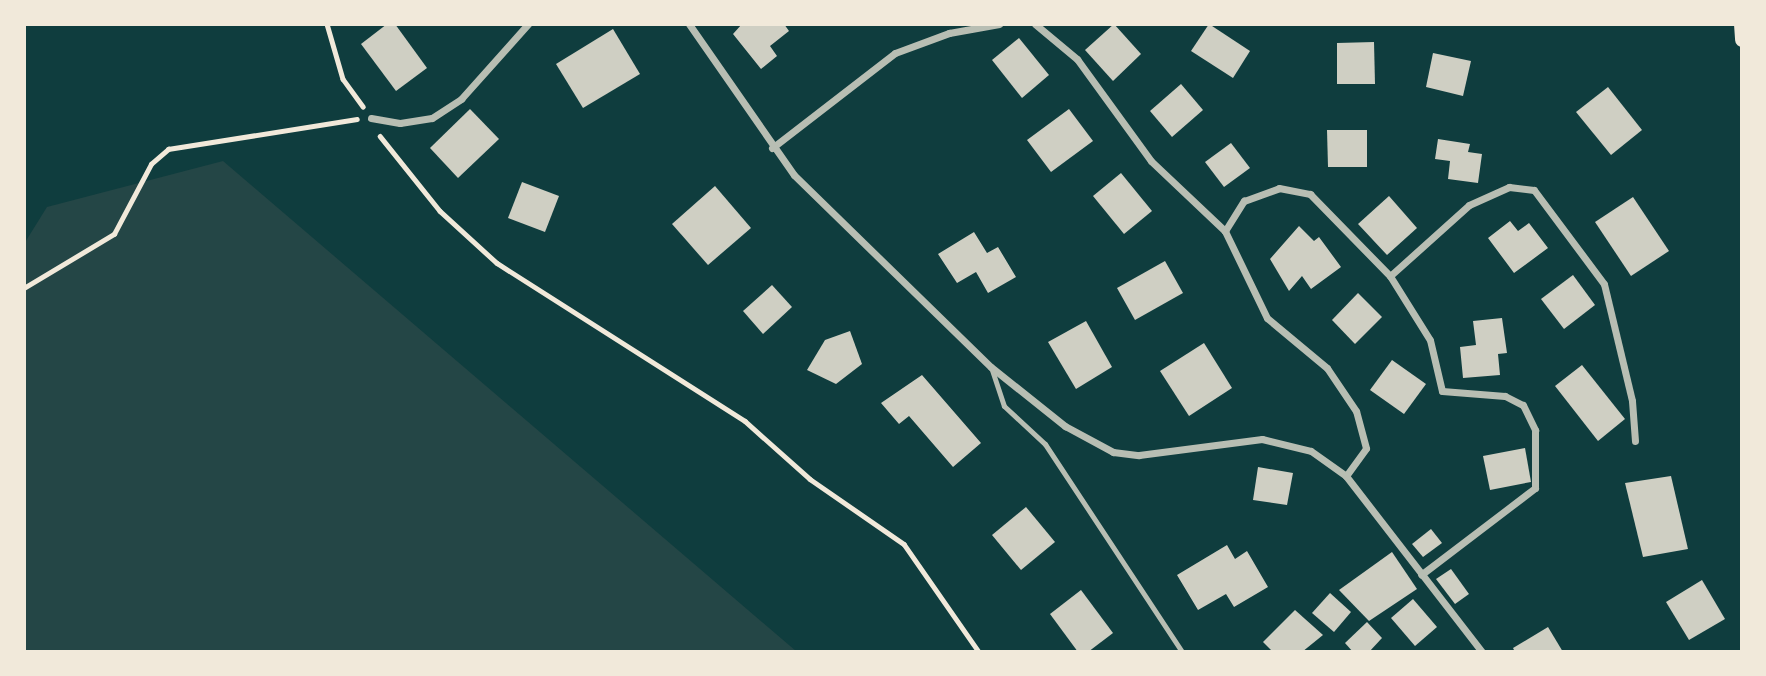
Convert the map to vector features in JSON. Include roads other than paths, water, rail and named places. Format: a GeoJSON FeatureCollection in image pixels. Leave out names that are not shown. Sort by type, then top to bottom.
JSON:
{"type":"FeatureCollection","features":[{"type":"Feature","properties":{"kind":"main road"},"geometry":{"type":"LineString","coordinates":[[1741,24],[1741,40]]}},
{"type":"Feature","properties":{"kind":"street"},"geometry":{"type":"LineString","coordinates":[[371,117],[400,123],[432,118],[461,99],[528,24]]}},
{"type":"Feature","properties":{"kind":"street"},"geometry":{"type":"LineString","coordinates":[[690,24],[772,148],[991,367],[1065,426],[1113,452],[1139,455],[1262,439],[1311,451],[1346,476],[1482,652]]}},
{"type":"Feature","properties":{"kind":"street"},"geometry":{"type":"LineString","coordinates":[[772,148],[895,53],[949,33],[999,24]]}},
{"type":"Feature","properties":{"kind":"street"},"geometry":{"type":"LineString","coordinates":[[1035,24],[1077,59],[1151,161],[1225,231],[1266,318],[1327,368],[1356,411],[1366,448],[1346,476]]}},
{"type":"Feature","properties":{"kind":"street"},"geometry":{"type":"LineString","coordinates":[[1390,276],[1469,205],[1509,187],[1534,190],[1604,284],[1632,401],[1635,442]]}},
{"type":"Feature","properties":{"kind":"street"},"geometry":{"type":"LineString","coordinates":[[1225,231],[1244,201],[1279,188],[1310,194],[1390,276],[1430,340],[1443,391],[1505,396],[1523,405],[1535,430],[1535,488],[1421,575]]}},
{"type":"Feature","properties":{"kind":"lane"},"geometry":{"type":"LineString","coordinates":[[991,367],[1004,406],[1045,444],[1182,652]]}}]}
